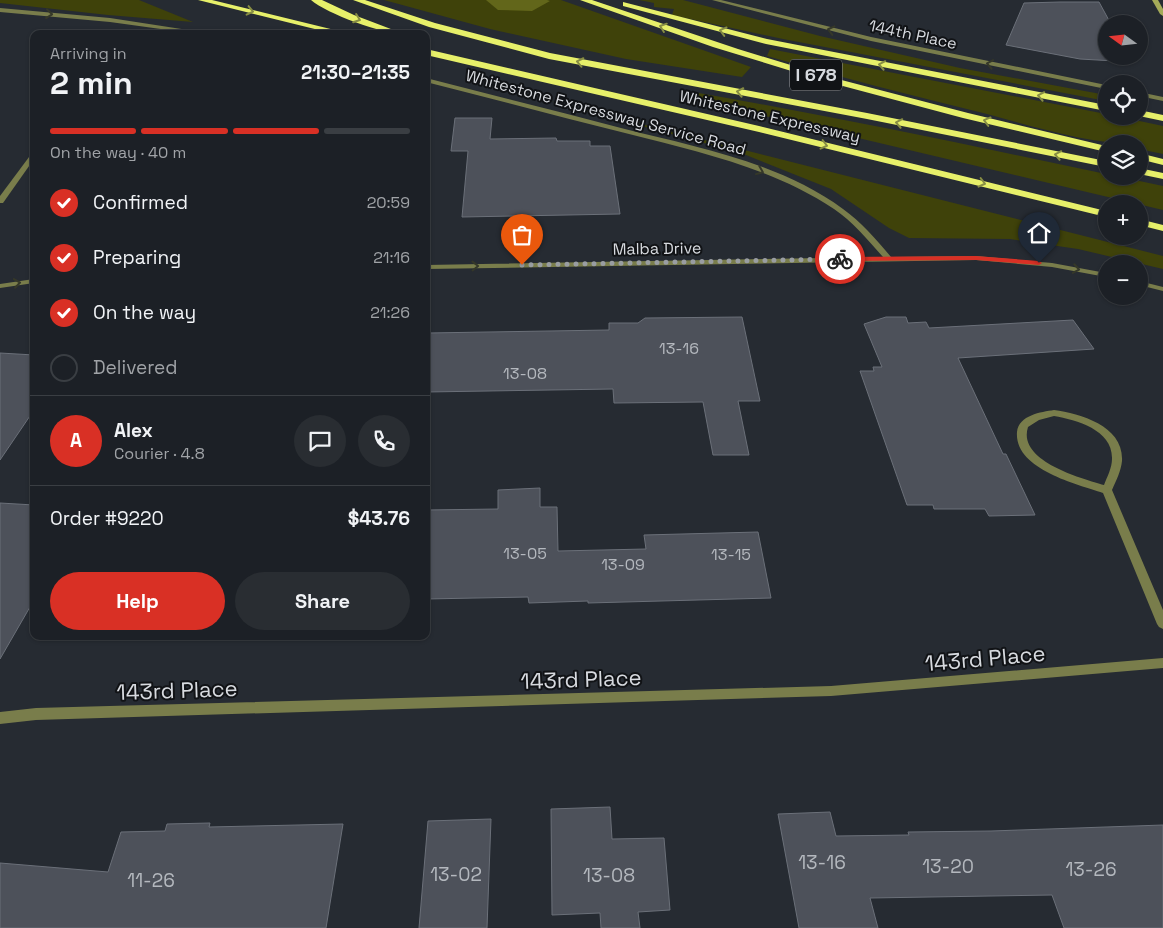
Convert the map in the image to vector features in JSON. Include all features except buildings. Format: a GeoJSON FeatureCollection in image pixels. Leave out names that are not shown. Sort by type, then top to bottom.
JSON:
{"type":"FeatureCollection","features":[{"type":"Feature","properties":{"kind":"highway"},"geometry":{"type":"LineString","coordinates":[[202,0],[330,30]]}},
{"type":"Feature","properties":{"kind":"highway"},"geometry":{"type":"LineString","coordinates":[[315,0],[351,17],[388,30]]}},
{"type":"Feature","properties":{"kind":"highway"},"geometry":{"type":"LineString","coordinates":[[357,0],[384,11],[439,28],[566,60],[867,116],[1098,162]]}},
{"type":"Feature","properties":{"kind":"highway","name":"I 678"},"geometry":{"type":"LineString","coordinates":[[584,0],[735,51],[789,67],[1002,125],[1098,147]]}},
{"type":"Feature","properties":{"kind":"highway"},"geometry":{"type":"LineString","coordinates":[[611,0],[766,41],[1098,106]]}},
{"type":"Feature","properties":{"kind":"highway"},"geometry":{"type":"LineString","coordinates":[[433,43],[759,129]]}},
{"type":"Feature","properties":{"kind":"highway","name":"Whitestone Expressway"},"geometry":{"type":"LineString","coordinates":[[430,53],[759,129],[1098,212]]}},
{"type":"Feature","properties":{"kind":"highway"},"geometry":{"type":"LineString","coordinates":[[1148,116],[1163,118]]}},
{"type":"Feature","properties":{"kind":"highway"},"geometry":{"type":"LineString","coordinates":[[1148,158],[1163,162]]}},
{"type":"Feature","properties":{"kind":"highway"},"geometry":{"type":"LineString","coordinates":[[1148,173],[1163,176]]}},
{"type":"Feature","properties":{"kind":"highway"},"geometry":{"type":"LineString","coordinates":[[1148,224],[1163,228]]}},
{"type":"Feature","properties":{"kind":"main road"},"geometry":{"type":"LineString","coordinates":[[1155,0],[1163,14]]}},
{"type":"Feature","properties":{"kind":"street","name":"144th Place"},"geometry":{"type":"LineString","coordinates":[[715,0],[864,38],[1098,85]]}},
{"type":"Feature","properties":{"kind":"street"},"geometry":{"type":"LineString","coordinates":[[0,10],[110,20],[182,30]]}},
{"type":"Feature","properties":{"kind":"street","name":"Whitestone Expressway Service Road"},"geometry":{"type":"LineString","coordinates":[[430,81],[695,149],[753,168],[800,187],[830,202],[857,223],[888,258]]}},
{"type":"Feature","properties":{"kind":"street"},"geometry":{"type":"LineString","coordinates":[[1148,96],[1163,99]]}},
{"type":"Feature","properties":{"kind":"street"},"geometry":{"type":"LineString","coordinates":[[0,201],[30,160]]}},
{"type":"Feature","properties":{"kind":"street"},"geometry":{"type":"LineString","coordinates":[[888,258],[1002,259],[1052,265],[1098,274]]}},
{"type":"Feature","properties":{"kind":"street","name":"Malba Drive"},"geometry":{"type":"LineString","coordinates":[[430,267],[888,258]]}},
{"type":"Feature","properties":{"kind":"street"},"geometry":{"type":"LineString","coordinates":[[0,286],[30,282]]}},
{"type":"Feature","properties":{"kind":"street"},"geometry":{"type":"LineString","coordinates":[[1148,285],[1163,289]]}},
{"type":"Feature","properties":{"kind":"street"},"geometry":{"type":"LineString","coordinates":[[1106,490],[1057,473],[1043,466],[1024,446],[1021,436],[1023,427],[1030,420],[1040,415],[1054,413],[1070,415],[1085,420],[1110,439],[1116,450],[1117,461],[1106,490],[1163,624]]}},
{"type":"Feature","properties":{"kind":"street","name":"143rd Place"},"geometry":{"type":"LineString","coordinates":[[0,718],[36,714],[831,691],[1163,663]]}},
{"type":"Feature","properties":{"kind":"shaded area"},"geometry":{"type":"Polygon","coordinates":[[[0,0],[139,0],[193,22],[0,3],[0,0]]]}},
{"type":"Feature","properties":{"kind":"shaded area"},"geometry":{"type":"Polygon","coordinates":[[[384,0],[561,0],[751,67],[742,77],[626,59],[490,29],[384,0]]]}},
{"type":"Feature","properties":{"kind":"shaded area"},"geometry":{"type":"Polygon","coordinates":[[[486,0],[550,1],[532,11],[498,10],[486,0]]]}},
{"type":"Feature","properties":{"kind":"shaded area"},"geometry":{"type":"Polygon","coordinates":[[[639,0],[683,0],[820,36],[960,68],[1098,94],[1098,99],[783,39],[672,15],[674,9],[654,7],[654,3],[639,0]]]}},
{"type":"Feature","properties":{"kind":"shaded area"},"geometry":{"type":"Polygon","coordinates":[[[770,49],[1098,112],[1098,125],[1148,125],[1148,123],[1163,126],[1163,154],[1148,151],[1148,135],[1098,135],[1098,141],[1081,138],[849,79],[767,56],[770,49]]]}},
{"type":"Feature","properties":{"kind":"shaded area"},"geometry":{"type":"Polygon","coordinates":[[[693,92],[900,131],[1098,172],[1098,185],[1148,185],[1148,183],[1163,186],[1163,210],[1148,206],[1148,195],[1100,195],[689,98],[693,92]]]}},
{"type":"Feature","properties":{"kind":"shaded area"},"geometry":{"type":"Polygon","coordinates":[[[546,100],[1098,240],[1098,245],[1119,245],[1163,256],[1163,269],[1148,265],[1148,255],[1104,255],[1078,249],[1010,239],[909,238],[889,228],[831,189],[741,153],[546,100]]]}},
{"type":"Feature","properties":{"kind":"way so far"},"geometry":{"type":"LineString","coordinates":[[522,265],[840,259]]}},
{"type":"Feature","properties":{"kind":"route"},"geometry":{"type":"LineString","coordinates":[[840,259],[976,258],[1039,263]]}}]}
